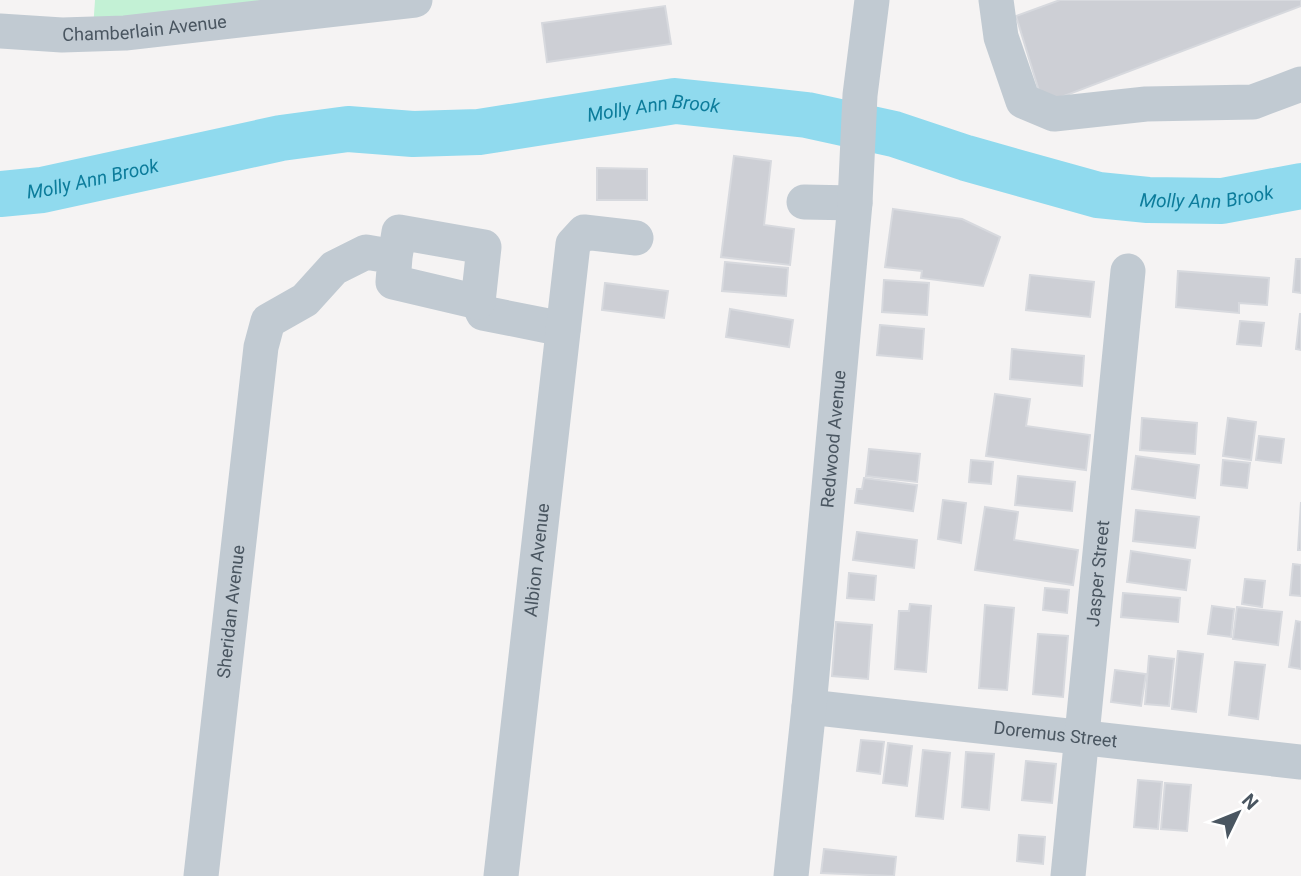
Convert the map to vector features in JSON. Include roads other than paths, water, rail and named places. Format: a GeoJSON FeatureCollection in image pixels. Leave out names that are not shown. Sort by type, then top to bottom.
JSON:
{"type":"FeatureCollection","features":[{"type":"Feature","properties":{"kind":"street","name":"Chamberlain Avenue"},"geometry":{"type":"LineString","coordinates":[[0,31],[125,33],[415,0]]}},
{"type":"Feature","properties":{"kind":"street","name":"Redwood Avenue"},"geometry":{"type":"LineString","coordinates":[[791,876],[855,203],[860,94],[872,0]]}},
{"type":"Feature","properties":{"kind":"street"},"geometry":{"type":"LineString","coordinates":[[996,0],[1001,37],[1023,101],[1054,114],[1146,104],[1253,102],[1301,84]]}},
{"type":"Feature","properties":{"kind":"street"},"geometry":{"type":"LineString","coordinates":[[804,202],[855,203]]}},
{"type":"Feature","properties":{"kind":"street"},"geometry":{"type":"LineString","coordinates":[[478,302],[393,282],[400,232],[484,247],[478,302],[483,313],[563,329]]}},
{"type":"Feature","properties":{"kind":"street","name":"Albion Avenue"},"geometry":{"type":"LineString","coordinates":[[501,876],[573,244],[584,232],[636,238]]}},
{"type":"Feature","properties":{"kind":"street","name":"Sheridan Avenue"},"geometry":{"type":"LineString","coordinates":[[201,876],[261,347],[268,321],[305,300],[334,268],[366,252],[395,257]]}},
{"type":"Feature","properties":{"kind":"street","name":"Jasper Street"},"geometry":{"type":"LineString","coordinates":[[1068,876],[1128,271]]}},
{"type":"Feature","properties":{"kind":"street","name":"Doremus Street"},"geometry":{"type":"LineString","coordinates":[[809,707],[1301,762]]}},
{"type":"Feature","properties":{"kind":"waterway","name":"Molly Ann Brook"},"geometry":{"type":"LineString","coordinates":[[0,194],[42,190],[281,138],[348,129],[413,134],[479,132],[675,101],[807,115],[894,134],[966,158],[1098,195],[1148,200],[1222,201],[1301,186]]}}]}
